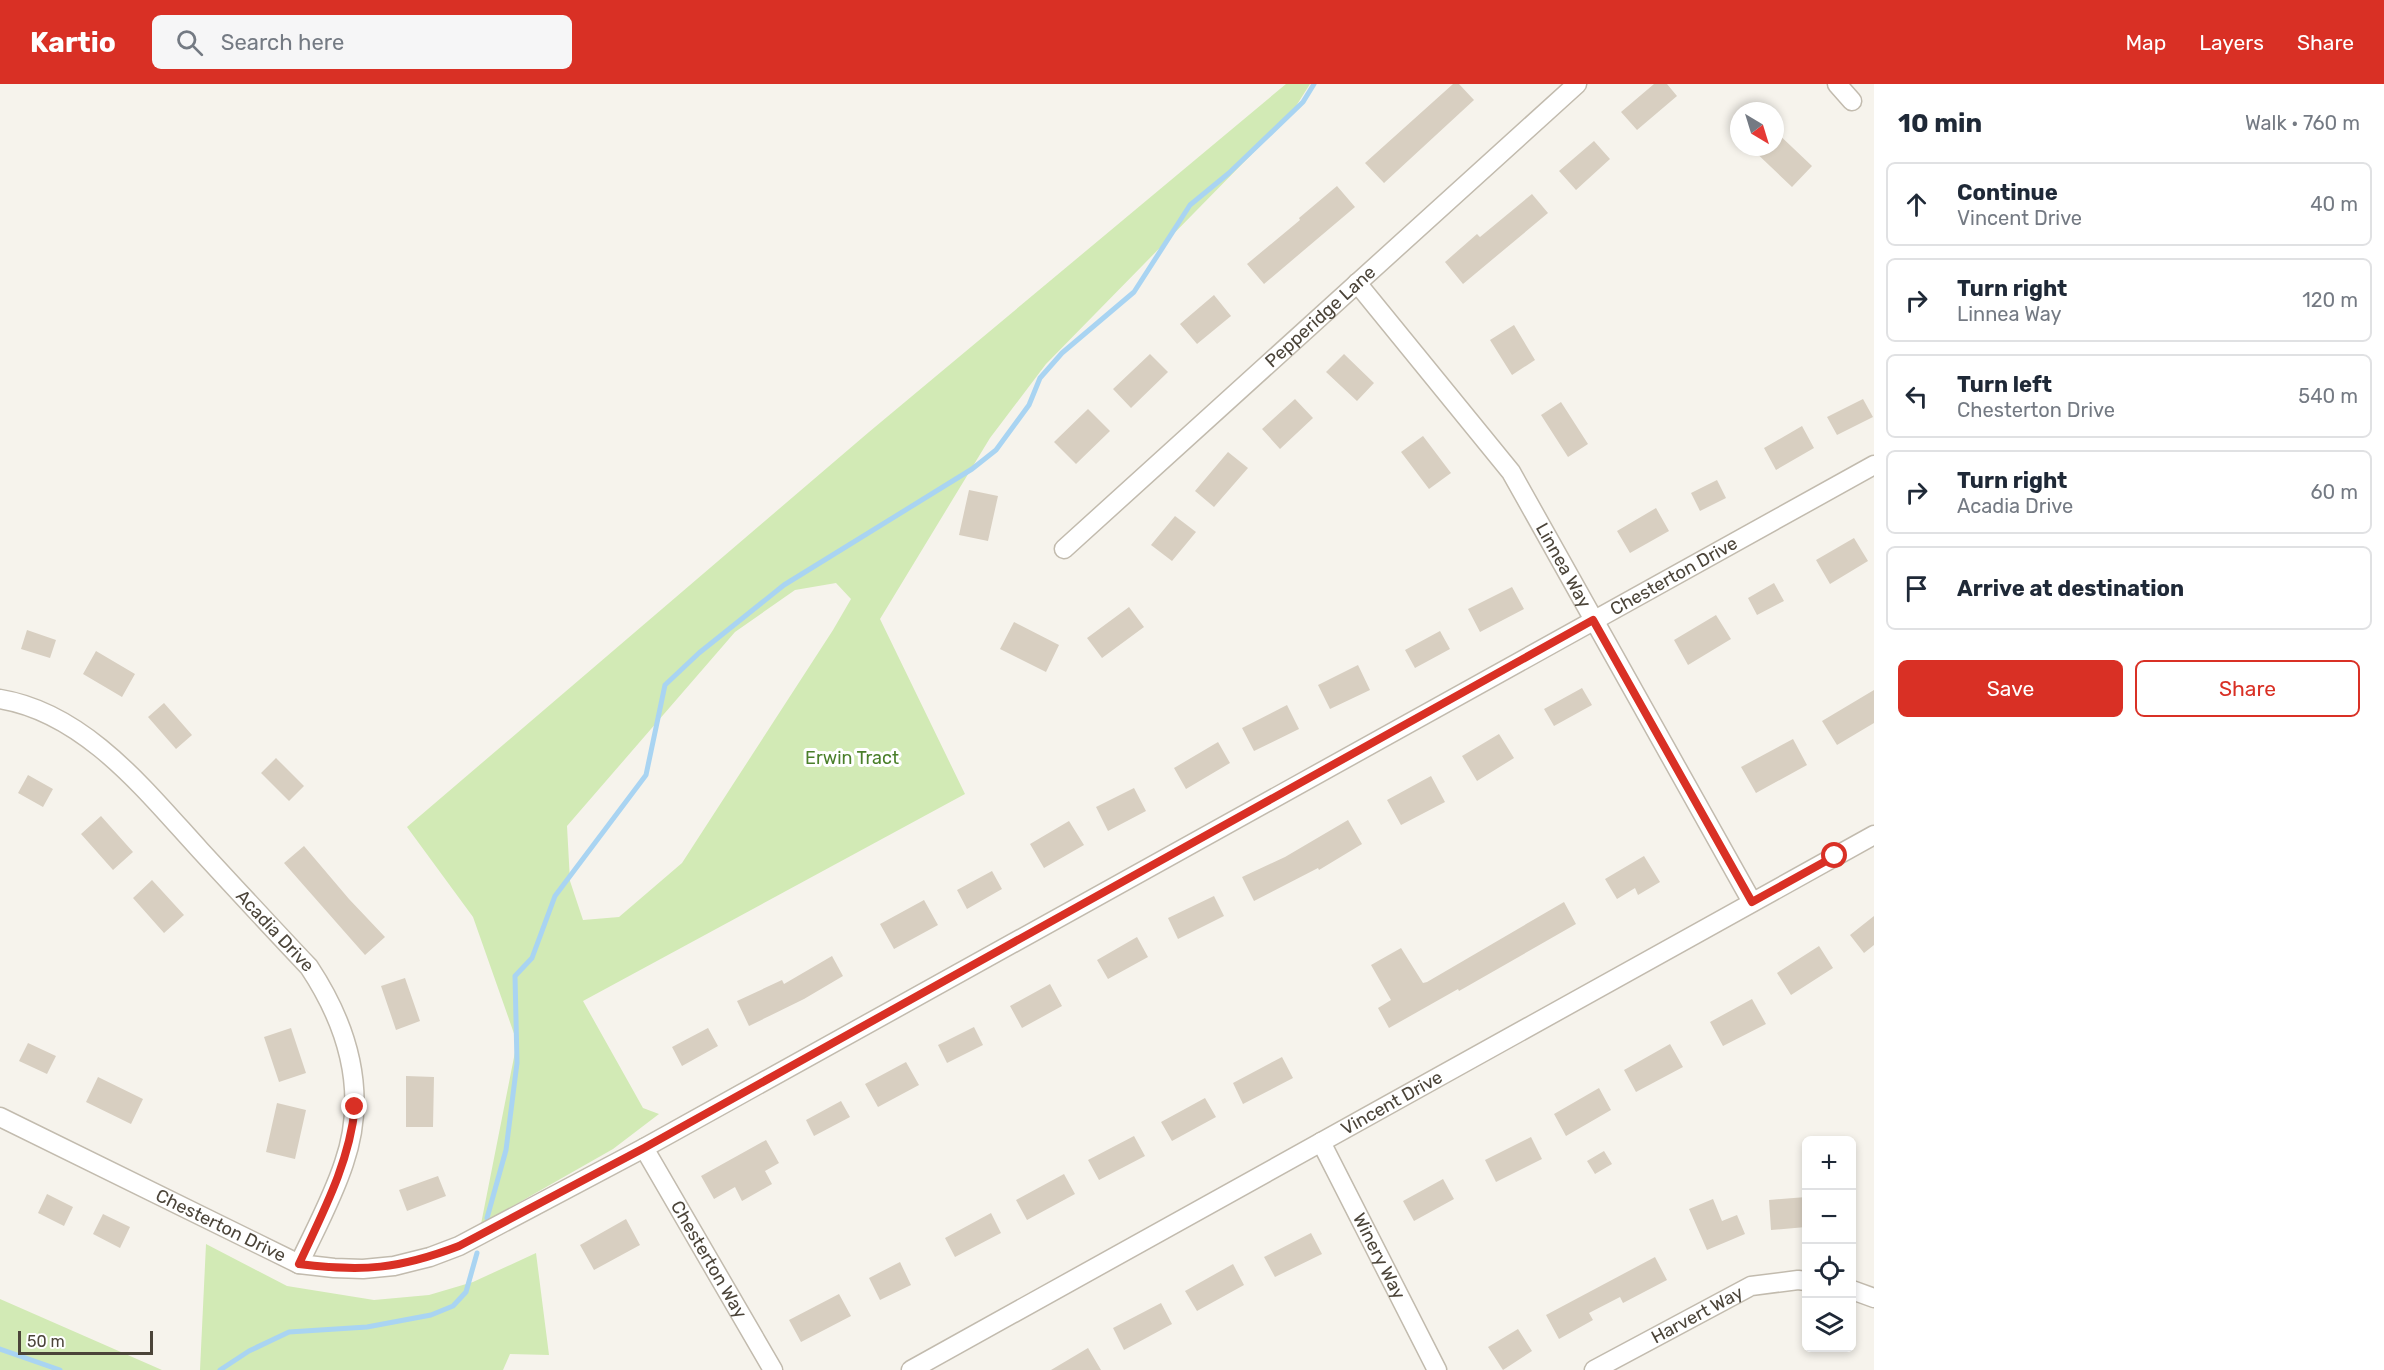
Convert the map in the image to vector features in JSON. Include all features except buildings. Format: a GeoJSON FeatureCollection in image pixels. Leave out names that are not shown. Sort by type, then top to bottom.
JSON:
{"type":"FeatureCollection","features":[{"type":"Feature","properties":{"kind":"street","name":"Pepperidge Lane"},"geometry":{"type":"LineString","coordinates":[[1064,549],[1577,84]]}},
{"type":"Feature","properties":{"kind":"street"},"geometry":{"type":"LineString","coordinates":[[1837,84],[1852,101]]}},
{"type":"Feature","properties":{"kind":"street","name":"Linnea Way"},"geometry":{"type":"LineString","coordinates":[[1357,283],[1511,472],[1752,902]]}},
{"type":"Feature","properties":{"kind":"street","name":"Chesterton Drive"},"geometry":{"type":"LineString","coordinates":[[0,1116],[299,1264],[363,1269],[394,1266],[430,1257],[485,1234],[644,1148],[1874,465]]}},
{"type":"Feature","properties":{"kind":"street","name":"Acadia Drive"},"geometry":{"type":"LineString","coordinates":[[0,699],[32,707],[78,730],[111,757],[309,967],[325,991],[345,1035],[351,1055],[355,1079],[355,1107],[352,1135],[345,1161],[299,1264]]}},
{"type":"Feature","properties":{"kind":"street","name":"Vincent Drive"},"geometry":{"type":"LineString","coordinates":[[911,1370],[1874,834]]}},
{"type":"Feature","properties":{"kind":"street","name":"Winery Way"},"geometry":{"type":"LineString","coordinates":[[1321,1142],[1437,1370]]}},
{"type":"Feature","properties":{"kind":"street","name":"Chesterton Way"},"geometry":{"type":"LineString","coordinates":[[644,1148],[773,1370]]}},
{"type":"Feature","properties":{"kind":"street","name":"Harvert Way"},"geometry":{"type":"LineString","coordinates":[[1594,1370],[1751,1286],[1802,1280]]}},
{"type":"Feature","properties":{"kind":"street"},"geometry":{"type":"LineString","coordinates":[[1856,1292],[1874,1298]]}},
{"type":"Feature","properties":{"kind":"green space","name":"Erwin Tract"},"geometry":{"type":"Polygon","coordinates":[[[1286,84],[1310,84],[1291,114],[1046,364],[990,438],[880,619],[965,794],[583,1001],[643,1108],[659,1114],[613,1149],[481,1224],[517,1042],[473,917],[407,827],[869,432],[1286,84]],[[836,583],[795,590],[735,632],[567,826],[570,881],[583,920],[619,917],[682,863],[851,599],[836,583]]]}},
{"type":"Feature","properties":{"kind":"green space"},"geometry":{"type":"Polygon","coordinates":[[[206,1244],[287,1286],[374,1300],[429,1295],[473,1282],[536,1253],[549,1355],[510,1354],[503,1370],[200,1370],[206,1244]]]}},
{"type":"Feature","properties":{"kind":"green space"},"geometry":{"type":"Polygon","coordinates":[[[0,1299],[162,1370],[0,1370],[0,1299]]]}},
{"type":"Feature","properties":{"kind":"waterway"},"geometry":{"type":"LineString","coordinates":[[487,1218],[506,1150],[517,1063],[515,976],[532,958],[555,896],[646,775],[665,685],[699,653],[784,585],[972,469],[996,450],[1029,405],[1040,378],[1062,353],[1134,292],[1190,205],[1229,173],[1303,102],[1314,84]]}},
{"type":"Feature","properties":{"kind":"waterway"},"geometry":{"type":"LineString","coordinates":[[220,1370],[249,1351],[289,1332],[367,1327],[431,1315],[453,1306],[466,1292],[477,1253]]}},
{"type":"Feature","properties":{"kind":"waterway"},"geometry":{"type":"LineString","coordinates":[[0,1349],[60,1370]]}},
{"type":"Feature","properties":{"kind":"route"},"geometry":{"type":"LineString","coordinates":[[355,1107],[352,1135],[338,1181],[299,1264],[363,1269],[394,1266],[430,1257],[459,1246],[644,1148],[1593,620],[1752,902],[1835,856]]}}]}
